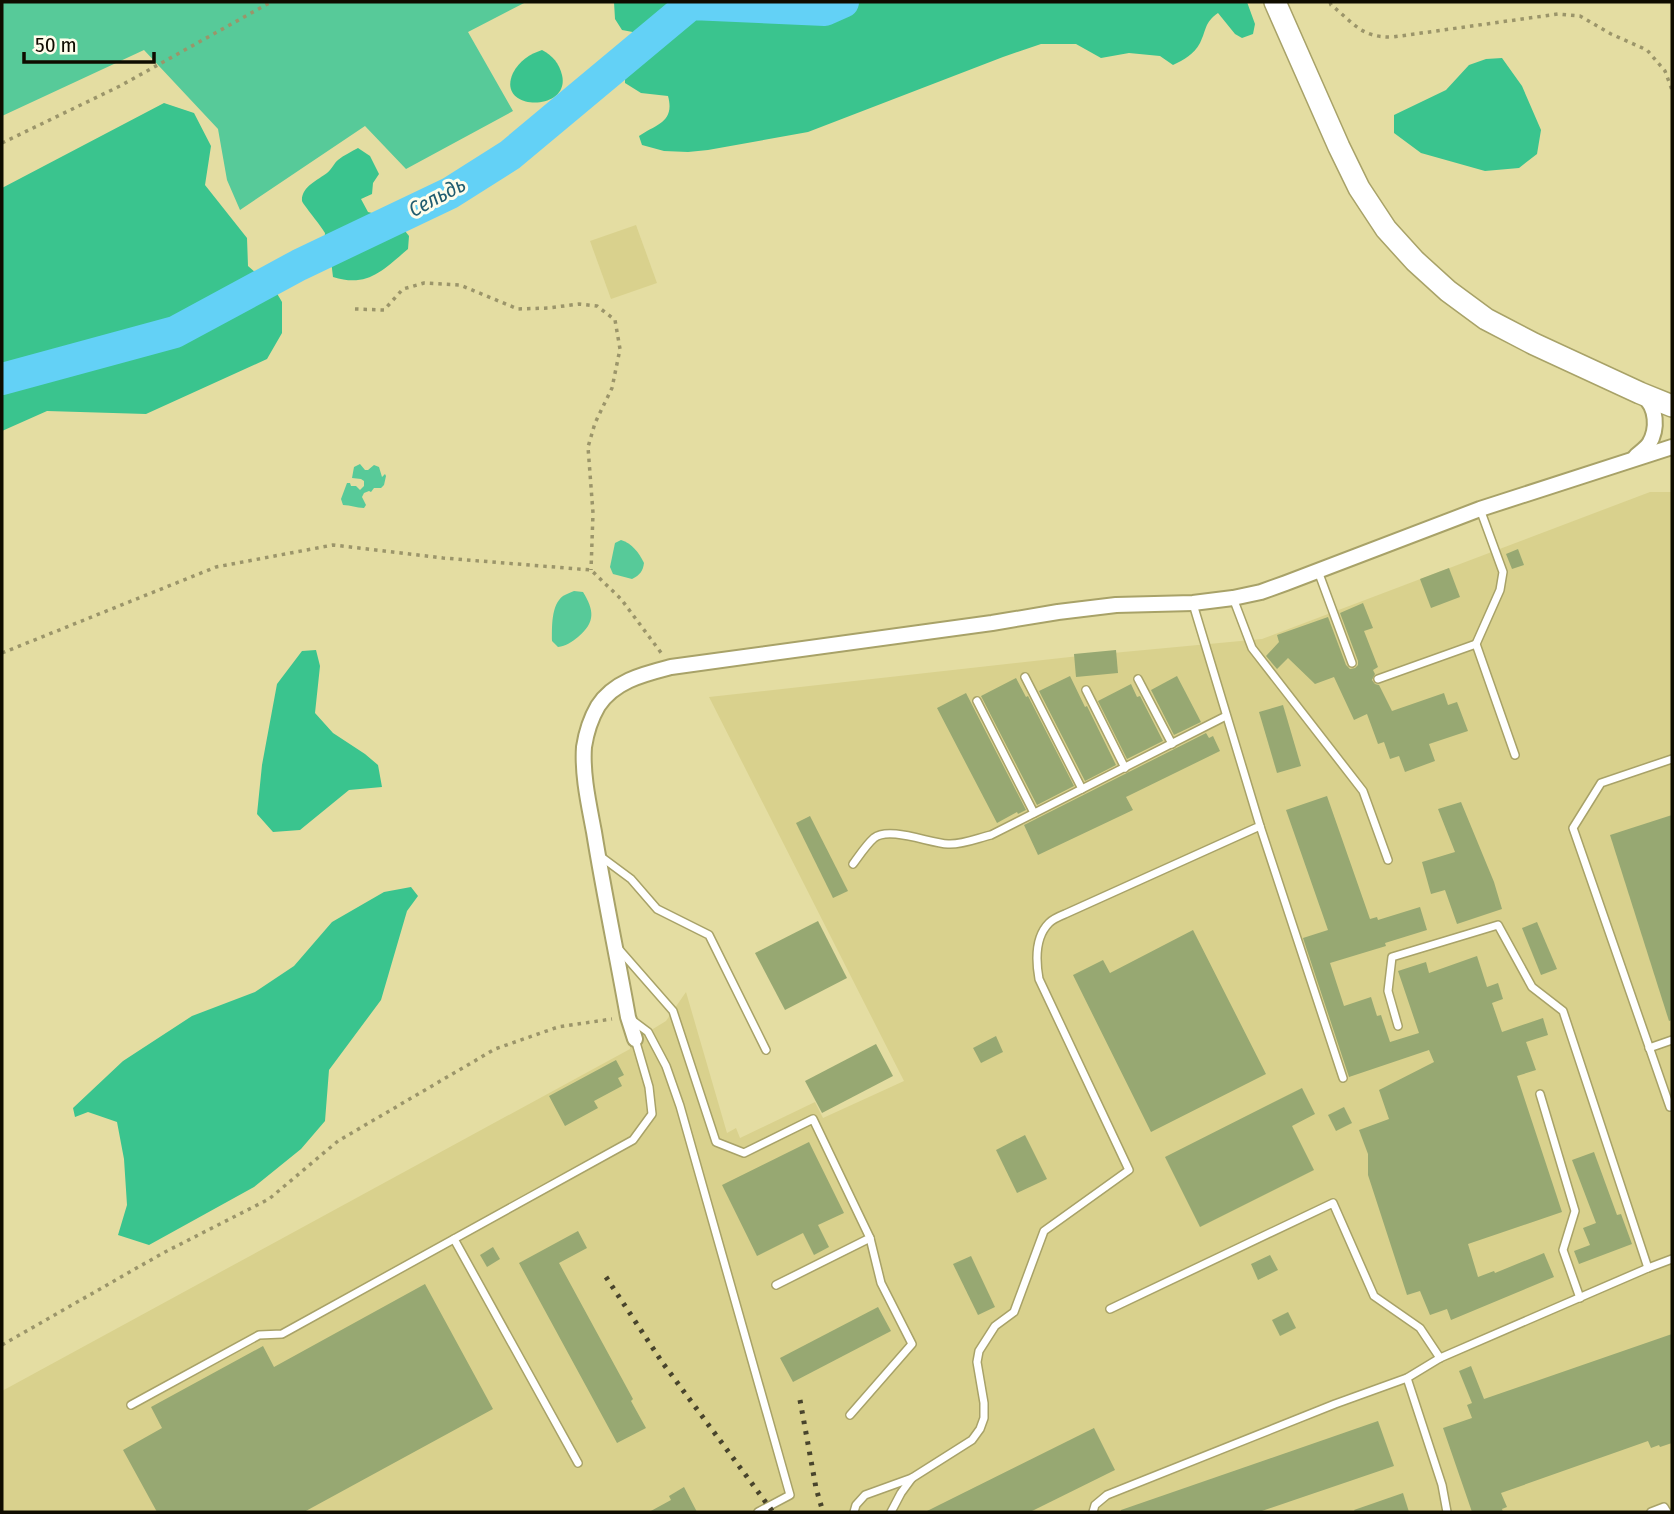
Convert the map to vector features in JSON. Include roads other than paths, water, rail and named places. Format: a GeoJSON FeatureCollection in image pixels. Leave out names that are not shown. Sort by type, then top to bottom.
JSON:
{"type":"FeatureCollection","features":[{"type":"Feature","properties":{"kind":"main road"},"geometry":{"type":"LineString","coordinates":[[1275,2],[1359,188],[1386,229],[1415,261],[1448,291],[1486,319],[1534,344],[1672,406]]}},
{"type":"Feature","properties":{"kind":"street"},"geometry":{"type":"LineString","coordinates":[[1631,461],[1648,446],[1654,432],[1655,413],[1650,401],[1640,393]]}},
{"type":"Feature","properties":{"kind":"street"},"geometry":{"type":"LineString","coordinates":[[635,1040],[628,1017],[585,781],[584,747],[591,720],[598,705],[612,690],[637,676],[671,667],[1093,607],[1192,603],[1261,592],[1479,509],[1672,447]]}},
{"type":"Feature","properties":{"kind":"lane"},"geometry":{"type":"LineString","coordinates":[[1479,509],[1503,572],[1500,590],[1476,644],[1515,755]]}},
{"type":"Feature","properties":{"kind":"lane"},"geometry":{"type":"LineString","coordinates":[[1318,570],[1352,663]]}},
{"type":"Feature","properties":{"kind":"lane"},"geometry":{"type":"LineString","coordinates":[[1233,598],[1252,648],[1363,791],[1388,860]]}},
{"type":"Feature","properties":{"kind":"lane"},"geometry":{"type":"LineString","coordinates":[[1192,603],[1260,826],[1343,1077]]}},
{"type":"Feature","properties":{"kind":"lane"},"geometry":{"type":"LineString","coordinates":[[1378,679],[1476,644]]}},
{"type":"Feature","properties":{"kind":"lane"},"geometry":{"type":"LineString","coordinates":[[1025,677],[1082,789]]}},
{"type":"Feature","properties":{"kind":"lane"},"geometry":{"type":"LineString","coordinates":[[1138,679],[1172,744]]}},
{"type":"Feature","properties":{"kind":"lane"},"geometry":{"type":"LineString","coordinates":[[1086,690],[1125,768]]}},
{"type":"Feature","properties":{"kind":"lane"},"geometry":{"type":"LineString","coordinates":[[978,702],[1034,813]]}},
{"type":"Feature","properties":{"kind":"lane"},"geometry":{"type":"LineString","coordinates":[[853,864],[873,838],[882,834],[896,833],[952,845],[991,835],[1226,716]]}},
{"type":"Feature","properties":{"kind":"lane"},"geometry":{"type":"LineString","coordinates":[[1670,1107],[1573,828],[1601,783],[1672,759]]}},
{"type":"Feature","properties":{"kind":"lane"},"geometry":{"type":"LineString","coordinates":[[854,1512],[864,1494],[912,1478],[972,1440],[984,1418],[977,1362],[979,1351],[995,1326],[1014,1312],[1044,1231],[1129,1170],[1039,979],[1036,959],[1040,940],[1048,923],[1260,826]]}},
{"type":"Feature","properties":{"kind":"lane"},"geometry":{"type":"LineString","coordinates":[[597,853],[631,878],[657,909],[709,935],[765,1050]]}},
{"type":"Feature","properties":{"kind":"lane"},"geometry":{"type":"LineString","coordinates":[[1398,1026],[1388,991],[1392,957],[1498,925],[1532,987],[1563,1011],[1648,1268]]}},
{"type":"Feature","properties":{"kind":"lane"},"geometry":{"type":"LineString","coordinates":[[615,943],[673,1012],[716,1142],[744,1153],[813,1119],[870,1238],[881,1283],[912,1344],[850,1415]]}},
{"type":"Feature","properties":{"kind":"lane"},"geometry":{"type":"LineString","coordinates":[[628,1017],[648,1032],[666,1066],[680,1106],[790,1495],[758,1512]]}},
{"type":"Feature","properties":{"kind":"lane"},"geometry":{"type":"LineString","coordinates":[[131,1405],[259,1335],[282,1334],[633,1140],[652,1114],[649,1087],[635,1040]]}},
{"type":"Feature","properties":{"kind":"lane"},"geometry":{"type":"LineString","coordinates":[[1649,1048],[1672,1040]]}},
{"type":"Feature","properties":{"kind":"lane"},"geometry":{"type":"LineString","coordinates":[[1539,1094],[1576,1211],[1563,1250],[1580,1298]]}},
{"type":"Feature","properties":{"kind":"lane"},"geometry":{"type":"LineString","coordinates":[[1110,1309],[1333,1203],[1374,1296],[1420,1328],[1440,1358]]}},
{"type":"Feature","properties":{"kind":"lane"},"geometry":{"type":"LineString","coordinates":[[776,1285],[870,1238]]}},
{"type":"Feature","properties":{"kind":"lane"},"geometry":{"type":"LineString","coordinates":[[454,1239],[578,1463]]}},
{"type":"Feature","properties":{"kind":"lane"},"geometry":{"type":"LineString","coordinates":[[1093,1512],[1095,1506],[1107,1494],[1407,1378],[1440,1358],[1672,1259]]}},
{"type":"Feature","properties":{"kind":"lane"},"geometry":{"type":"LineString","coordinates":[[1407,1378],[1442,1485],[1447,1512]]}},
{"type":"Feature","properties":{"kind":"lane"},"geometry":{"type":"LineString","coordinates":[[891,1512],[912,1478]]}},
{"type":"Feature","properties":{"kind":"lane"},"geometry":{"type":"LineString","coordinates":[[1651,1512],[1664,1507],[1667,1512]]}},
{"type":"Feature","properties":{"kind":"waterway","name":"Сельдь"},"geometry":{"type":"LineString","coordinates":[[2,379],[175,332],[299,265],[450,193],[510,155],[691,4],[825,10],[843,2]]}},
{"type":"Feature","properties":{"kind":"railway"},"geometry":{"type":"LineString","coordinates":[[606,1277],[662,1362],[773,1512]]}},
{"type":"Feature","properties":{"kind":"railway"},"geometry":{"type":"LineString","coordinates":[[800,1400],[823,1512]]}}]}
